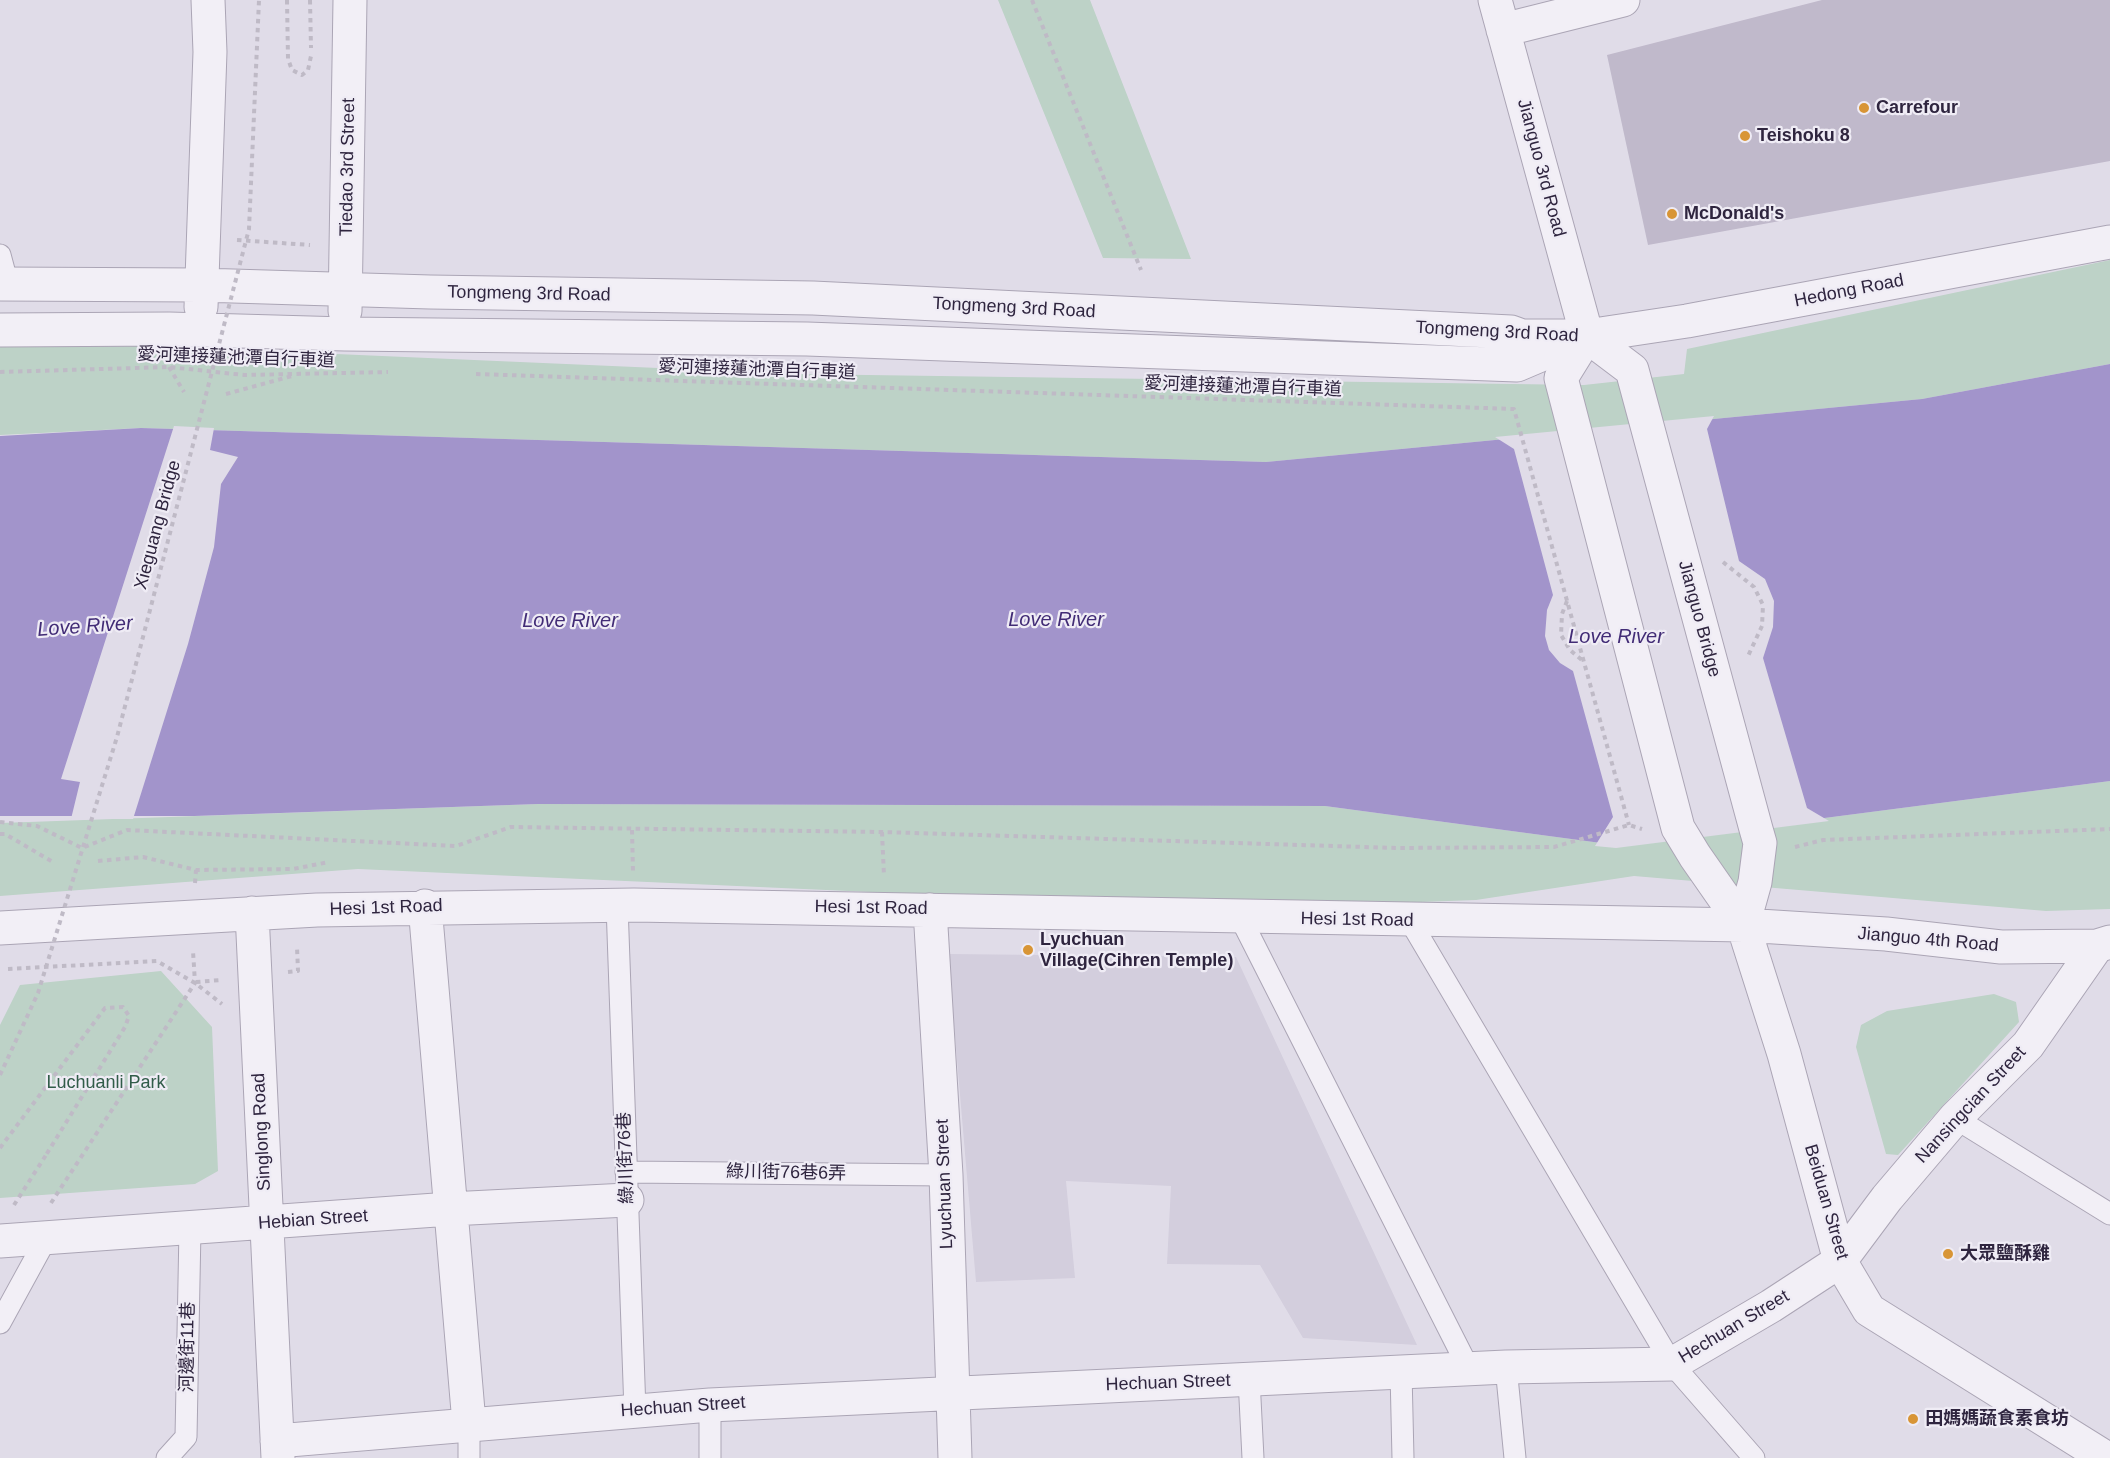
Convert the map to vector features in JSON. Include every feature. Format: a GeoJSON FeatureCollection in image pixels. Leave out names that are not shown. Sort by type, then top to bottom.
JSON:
{"type":"FeatureCollection","features":[{"type":"Feature","properties":{"kind":"street"},"geometry":{"type":"LineString","coordinates":[[201,330],[200,285],[210,52],[208,0]]}},
{"type":"Feature","properties":{"kind":"street","name":"Tiedao 3rd Street"},"geometry":{"type":"LineString","coordinates":[[345,334],[350,0]]}},
{"type":"Feature","properties":{"kind":"street"},"geometry":{"type":"LineString","coordinates":[[1499,15],[1623,0]]}},
{"type":"Feature","properties":{"kind":"street","name":"Jianguo 3rd Road"},"geometry":{"type":"LineString","coordinates":[[1499,15],[1587,336]]}},
{"type":"Feature","properties":{"kind":"street","name":"Hedong Road"},"geometry":{"type":"LineString","coordinates":[[1587,336],[1699,319],[2110,242]]}},
{"type":"Feature","properties":{"kind":"street","name":"Tongmeng 3rd Road"},"geometry":{"type":"LineString","coordinates":[[3,274],[344,290],[813,298],[1511,333],[1522,336],[1587,336]]}},
{"type":"Feature","properties":{"kind":"street","name":"Tongmeng 3rd Road"},"geometry":{"type":"LineString","coordinates":[[0,330],[201,330],[345,334],[807,339],[1517,365],[1587,336]]}},
{"type":"Feature","properties":{"kind":"street"},"geometry":{"type":"LineString","coordinates":[[1587,336],[1561,378],[1683,836],[1743,925]]}},
{"type":"Feature","properties":{"kind":"street","name":"Jianguo Bridge"},"geometry":{"type":"LineString","coordinates":[[1587,336],[1632,370],[1758,840]]}},
{"type":"Feature","properties":{"kind":"street"},"geometry":{"type":"LineString","coordinates":[[1743,925],[1755,882],[1758,840]]}},
{"type":"Feature","properties":{"kind":"street","name":"Hesi 1st Road"},"geometry":{"type":"LineString","coordinates":[[0,928],[425,906],[617,905],[885,907],[1410,921],[1743,925]]}},
{"type":"Feature","properties":{"kind":"street"},"geometry":{"type":"LineString","coordinates":[[425,906],[469,1423]]}},
{"type":"Feature","properties":{"kind":"street","name":"Lyuchuan Street"},"geometry":{"type":"LineString","coordinates":[[930,910],[946,1175],[955,1458]]}},
{"type":"Feature","properties":{"kind":"street","name":"Singlong Road"},"geometry":{"type":"LineString","coordinates":[[252,914],[278,1450]]}},
{"type":"Feature","properties":{"kind":"street","name":"Jianguo 4th Road"},"geometry":{"type":"LineString","coordinates":[[1743,925],[1886,934],[2001,947],[2106,948]]}},
{"type":"Feature","properties":{"kind":"street","name":"Beiduan Street"},"geometry":{"type":"LineString","coordinates":[[1743,925],[1781,1044],[1840,1261],[1869,1310],[2106,1458]]}},
{"type":"Feature","properties":{"kind":"street","name":"Nansingcian Street"},"geometry":{"type":"LineString","coordinates":[[1840,1261],[1887,1198],[1955,1118],[2028,1045],[2106,948]]}},
{"type":"Feature","properties":{"kind":"street","name":"Hebian Street"},"geometry":{"type":"LineString","coordinates":[[0,1241],[267,1224],[450,1209],[627,1186]]}},
{"type":"Feature","properties":{"kind":"street","name":"Hechuan Street"},"geometry":{"type":"LineString","coordinates":[[278,1450],[469,1423],[710,1405],[1506,1367],[1672,1364],[1771,1306],[1840,1261]]}},
{"type":"Feature","properties":{"kind":"lane","name":"綠川街76巷"},"geometry":{"type":"LineString","coordinates":[[617,905],[635,1411]]}},
{"type":"Feature","properties":{"kind":"lane"},"geometry":{"type":"LineString","coordinates":[[1240,917],[1468,1369]]}},
{"type":"Feature","properties":{"kind":"lane"},"geometry":{"type":"LineString","coordinates":[[1410,921],[1672,1364],[1754,1458]]}},
{"type":"Feature","properties":{"kind":"lane"},"geometry":{"type":"LineString","coordinates":[[1955,1118],[2110,1214]]}},
{"type":"Feature","properties":{"kind":"lane","name":"綠川街76巷6弄"},"geometry":{"type":"LineString","coordinates":[[627,1186],[946,1175]]}},
{"type":"Feature","properties":{"kind":"lane","name":"河邊街11巷"},"geometry":{"type":"LineString","coordinates":[[167,1458],[186,1437],[190,1229]]}},
{"type":"Feature","properties":{"kind":"lane"},"geometry":{"type":"LineString","coordinates":[[0,1323],[47,1237]]}},
{"type":"Feature","properties":{"kind":"lane"},"geometry":{"type":"LineString","coordinates":[[1506,1367],[1515,1458]]}},
{"type":"Feature","properties":{"kind":"lane"},"geometry":{"type":"LineString","coordinates":[[1401,1372],[1403,1458]]}},
{"type":"Feature","properties":{"kind":"lane"},"geometry":{"type":"LineString","coordinates":[[1249,1379],[1253,1458]]}},
{"type":"Feature","properties":{"kind":"lane"},"geometry":{"type":"LineString","coordinates":[[710,1405],[710,1458]]}},
{"type":"Feature","properties":{"kind":"lane"},"geometry":{"type":"LineString","coordinates":[[469,1423],[469,1458]]}},
{"type":"Feature","properties":{"kind":"path","name":"Xieguang Bridge"},"geometry":{"type":"LineString","coordinates":[[0,1075],[38,993],[117,737],[249,229],[259,0]]}},
{"type":"Feature","properties":{"kind":"path"},"geometry":{"type":"LineString","coordinates":[[287,0],[288,59],[292,70],[302,75],[308,70],[311,57],[310,0]]}},
{"type":"Feature","properties":{"kind":"path"},"geometry":{"type":"LineString","coordinates":[[1032,0],[1141,270]]}},
{"type":"Feature","properties":{"kind":"path"},"geometry":{"type":"LineString","coordinates":[[230,240],[312,245]]}},
{"type":"Feature","properties":{"kind":"path"},"geometry":{"type":"LineString","coordinates":[[168,368],[184,392]]}},
{"type":"Feature","properties":{"kind":"path","name":"愛河連接蓮池潭自行車道"},"geometry":{"type":"LineString","coordinates":[[0,372],[168,368],[244,375],[297,375],[380,374],[394,371]]}},
{"type":"Feature","properties":{"kind":"path","name":"愛河連接蓮池潭自行車道"},"geometry":{"type":"LineString","coordinates":[[465,373],[1514,409],[1567,600]]}},
{"type":"Feature","properties":{"kind":"path"},"geometry":{"type":"LineString","coordinates":[[226,394],[297,375]]}},
{"type":"Feature","properties":{"kind":"path"},"geometry":{"type":"LineString","coordinates":[[1723,562],[1754,587],[1763,605],[1762,626],[1748,656]]}},
{"type":"Feature","properties":{"kind":"path"},"geometry":{"type":"LineString","coordinates":[[1567,600],[1629,825]]}},
{"type":"Feature","properties":{"kind":"path"},"geometry":{"type":"LineString","coordinates":[[1567,600],[1562,614],[1561,635],[1570,650],[1583,661]]}},
{"type":"Feature","properties":{"kind":"path"},"geometry":{"type":"LineString","coordinates":[[0,822],[37,826],[82,848],[127,830],[456,846],[511,827],[882,832],[1397,848],[1554,847],[1629,825],[1683,836]]}},
{"type":"Feature","properties":{"kind":"path"},"geometry":{"type":"LineString","coordinates":[[1758,840],[1801,847],[1823,840],[2110,829]]}},
{"type":"Feature","properties":{"kind":"path"},"geometry":{"type":"LineString","coordinates":[[882,832],[885,907]]}},
{"type":"Feature","properties":{"kind":"path"},"geometry":{"type":"LineString","coordinates":[[0,834],[5,834],[53,862]]}},
{"type":"Feature","properties":{"kind":"path"},"geometry":{"type":"LineString","coordinates":[[98,861],[143,856],[196,870],[293,868],[329,862]]}},
{"type":"Feature","properties":{"kind":"path"},"geometry":{"type":"LineString","coordinates":[[8,969],[157,961],[195,982],[225,1007]]}},
{"type":"Feature","properties":{"kind":"path"},"geometry":{"type":"LineString","coordinates":[[50,1204],[195,982]]}},
{"type":"Feature","properties":{"kind":"path"},"geometry":{"type":"LineString","coordinates":[[0,1148],[105,1008],[123,1007],[129,1016],[125,1027],[14,1206]]}},
{"type":"Feature","properties":{"kind":"path"},"geometry":{"type":"LineString","coordinates":[[41,1204],[62,1203]]}},
{"type":"Feature","properties":{"kind":"path"},"geometry":{"type":"LineString","coordinates":[[7,1206],[23,1205]]}},
{"type":"Feature","properties":{"kind":"shaded area"},"geometry":{"type":"Polygon","coordinates":[[[948,954],[1236,957],[1417,1345],[1303,1338],[1260,1265],[1167,1264],[1171,1186],[1066,1181],[1075,1278],[976,1282],[948,954]]]}},
{"type":"Feature","properties":{"kind":"green space"},"geometry":{"type":"Polygon","coordinates":[[[998,0],[1090,0],[1191,259],[1103,258],[998,0]]]}},
{"type":"Feature","properties":{"kind":"green space"},"geometry":{"type":"Polygon","coordinates":[[[2110,260],[2110,364],[1922,399],[1266,462],[141,428],[0,435],[0,347],[152,346],[796,374],[1584,385],[1684,374],[1687,349],[2110,260]]]}},
{"type":"Feature","properties":{"kind":"green space"},"geometry":{"type":"Polygon","coordinates":[[[2110,781],[2110,909],[2046,911],[1634,876],[1476,900],[1393,903],[893,893],[358,869],[0,896],[0,823],[538,804],[1325,806],[1616,845],[2110,781]]]}},
{"type":"Feature","properties":{"kind":"green space","name":"Luchuanli Park"},"geometry":{"type":"Polygon","coordinates":[[[161,971],[212,1027],[218,1171],[195,1184],[0,1198],[0,1025],[20,985],[161,971]]]}},
{"type":"Feature","properties":{"kind":"green space"},"geometry":{"type":"Polygon","coordinates":[[[1994,994],[2016,1002],[2019,1022],[1898,1155],[1886,1154],[1856,1047],[1861,1025],[1887,1011],[1994,994]]]}},
{"type":"Feature","properties":{"kind":"water","name":"Love River"},"geometry":{"type":"Polygon","coordinates":[[[2110,364],[2110,781],[1616,845],[1325,806],[538,804],[194,816],[0,816],[0,436],[141,428],[1266,462],[1922,399],[2110,364]]]}},
{"type":"Feature","properties":{"kind":"pier"},"geometry":{"type":"Polygon","coordinates":[[[1714,416],[1707,429],[1739,561],[1765,579],[1774,601],[1773,627],[1763,658],[1807,808],[1829,821],[1616,848],[1595,846],[1613,817],[1573,671],[1560,663],[1549,650],[1545,636],[1547,610],[1553,595],[1514,449],[1495,437],[1714,416]]]}},
{"type":"Feature","properties":{"kind":"pier"},"geometry":{"type":"Polygon","coordinates":[[[174,426],[214,428],[210,450],[238,457],[221,484],[214,547],[188,644],[133,819],[71,819],[80,782],[61,779],[174,426]]]}},
{"type":"Feature","properties":{"kind":"building","name":"Carrefour"},"geometry":{"type":"Polygon","coordinates":[[[1822,0],[2110,0],[2110,161],[1648,245],[1607,55],[1822,0]]]}},
{"type":"Feature","properties":{"kind":"place","name":"Carrefour"},"geometry":{"type":"Point","coordinates":[1864,108]}},
{"type":"Feature","properties":{"kind":"place","name":"Teishoku 8"},"geometry":{"type":"Point","coordinates":[1745,136]}},
{"type":"Feature","properties":{"kind":"place","name":"McDonald's"},"geometry":{"type":"Point","coordinates":[1672,214]}},
{"type":"Feature","properties":{"kind":"place","name":"Lyuchuan Village(Cihren Temple)"},"geometry":{"type":"Point","coordinates":[1028,950]}},
{"type":"Feature","properties":{"kind":"place","name":"大眾鹽酥雞"},"geometry":{"type":"Point","coordinates":[1948,1254]}},
{"type":"Feature","properties":{"kind":"place","name":"田媽媽蔬食素食坊"},"geometry":{"type":"Point","coordinates":[1913,1419]}}]}
